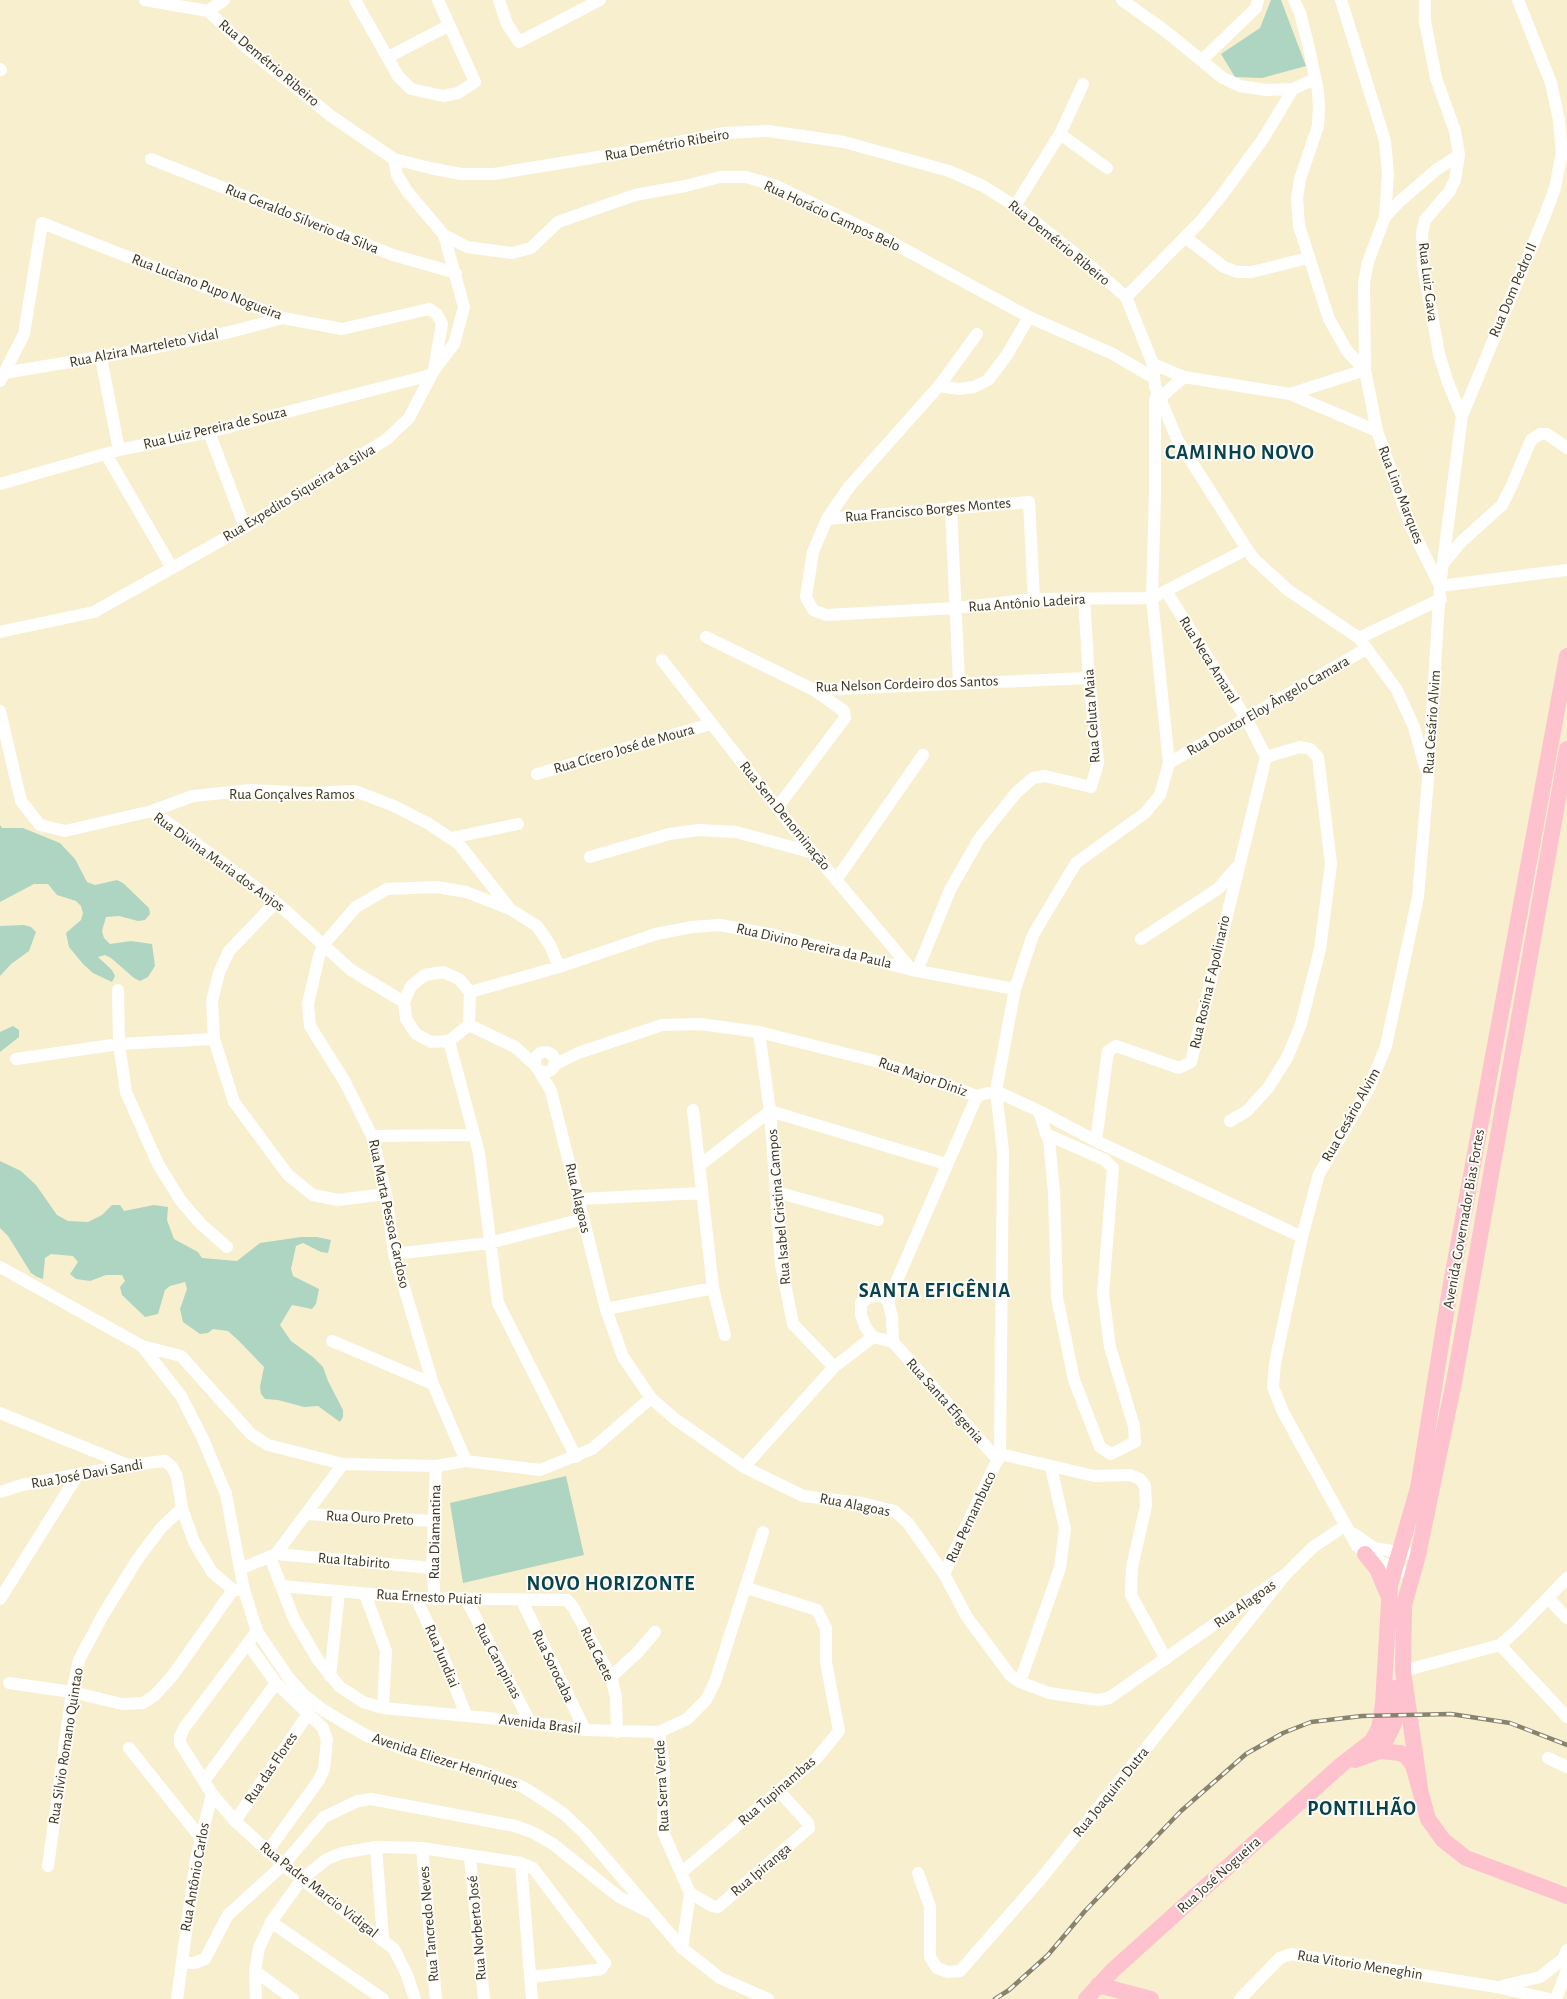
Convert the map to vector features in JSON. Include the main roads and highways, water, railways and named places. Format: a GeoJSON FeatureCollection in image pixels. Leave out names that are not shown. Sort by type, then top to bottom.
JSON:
{"type":"FeatureCollection","features":[{"type":"Feature","properties":{"kind":"main road","name":"Avenida Governador Bias Fortes"},"geometry":{"type":"LineString","coordinates":[[1420,1788],[1404,1672],[1404,1605],[1418,1555],[1454,1382],[1542,886],[1560,755],[1567,656]]}},
{"type":"Feature","properties":{"kind":"main road","name":"Avenida Governador Bias Fortes"},"geometry":{"type":"LineString","coordinates":[[1341,1765],[1372,1741],[1382,1718],[1389,1600],[1397,1560],[1418,1488],[1450,1289],[1526,883],[1560,755]]}},
{"type":"Feature","properties":{"kind":"main road"},"geometry":{"type":"LineString","coordinates":[[1526,883],[1542,886]]}},
{"type":"Feature","properties":{"kind":"main road"},"geometry":{"type":"LineString","coordinates":[[1498,1030],[1505,1038],[1515,1035]]}},
{"type":"Feature","properties":{"kind":"main road"},"geometry":{"type":"LineString","coordinates":[[1492,1057],[1505,1054],[1510,1063]]}},
{"type":"Feature","properties":{"kind":"main road"},"geometry":{"type":"LineString","coordinates":[[1365,1554],[1377,1569],[1389,1600]]}},
{"type":"Feature","properties":{"kind":"main road"},"geometry":{"type":"LineString","coordinates":[[1380,1751],[1394,1724],[1396,1681],[1404,1672]]}},
{"type":"Feature","properties":{"kind":"main road"},"geometry":{"type":"LineString","coordinates":[[1341,1765],[1380,1751],[1400,1753],[1411,1759],[1428,1819],[1443,1840],[1466,1858],[1567,1896]]}},
{"type":"Feature","properties":{"kind":"main road","name":"Rua José Nogueira"},"geometry":{"type":"LineString","coordinates":[[1086,1999],[1113,1970],[1341,1765]]}},
{"type":"Feature","properties":{"kind":"main road"},"geometry":{"type":"LineString","coordinates":[[1113,1970],[1120,1990]]}},
{"type":"Feature","properties":{"kind":"main road"},"geometry":{"type":"LineString","coordinates":[[1098,1985],[1151,1999]]}},
{"type":"Feature","properties":{"kind":"railway"},"geometry":{"type":"LineString","coordinates":[[995,1999],[1009,1990],[1048,1955],[1085,1911],[1181,1811],[1246,1754],[1283,1733],[1311,1722],[1362,1716],[1451,1714],[1510,1723],[1567,1745]]}},
{"type":"Feature","properties":{"kind":"district","name":"CAMINHO NOVO"},"geometry":{"type":"Point","coordinates":[1240,453]}},
{"type":"Feature","properties":{"kind":"district","name":"SANTA EFIGÊNIA"},"geometry":{"type":"Point","coordinates":[935,1291]}},
{"type":"Feature","properties":{"kind":"district","name":"NOVO HORIZONTE"},"geometry":{"type":"Point","coordinates":[611,1584]}},
{"type":"Feature","properties":{"kind":"district","name":"PONTILHÃO"},"geometry":{"type":"Point","coordinates":[1362,1809]}}]}
